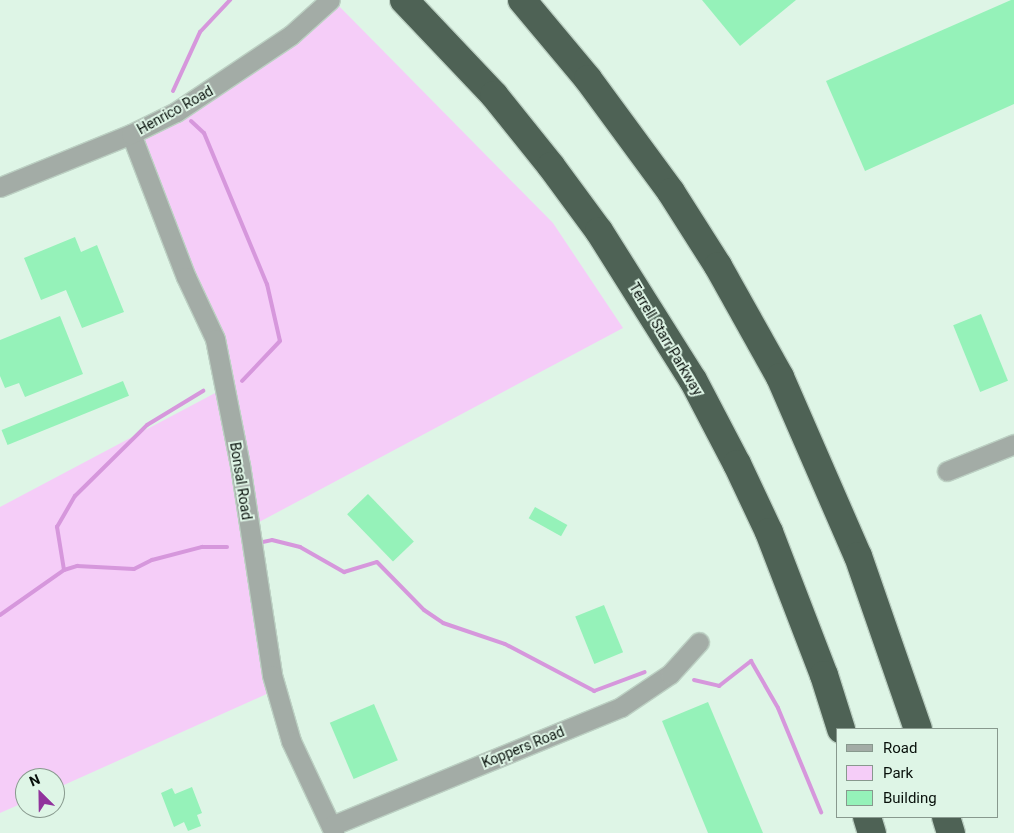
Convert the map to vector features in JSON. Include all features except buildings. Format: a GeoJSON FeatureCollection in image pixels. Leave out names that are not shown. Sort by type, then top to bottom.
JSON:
{"type":"FeatureCollection","features":[{"type":"Feature","properties":{"kind":"highway","name":"Terrell Starr Parkway"},"geometry":{"type":"LineString","coordinates":[[404,0],[494,95],[556,173],[599,231],[692,380],[737,464],[768,532],[824,674],[841,728]]}},
{"type":"Feature","properties":{"kind":"highway"},"geometry":{"type":"LineString","coordinates":[[522,0],[588,79],[671,192],[718,266],[780,377],[858,556],[918,728]]}},
{"type":"Feature","properties":{"kind":"highway"},"geometry":{"type":"LineString","coordinates":[[867,818],[872,833]]}},
{"type":"Feature","properties":{"kind":"highway"},"geometry":{"type":"LineString","coordinates":[[946,818],[951,833]]}},
{"type":"Feature","properties":{"kind":"street","name":"Henrico Road"},"geometry":{"type":"LineString","coordinates":[[0,187],[131,134],[176,112],[236,75],[291,35],[330,0]]}},
{"type":"Feature","properties":{"kind":"street","name":"Bonsal Road"},"geometry":{"type":"LineString","coordinates":[[131,134],[186,277],[215,339],[240,465],[272,675],[291,741],[333,830]]}},
{"type":"Feature","properties":{"kind":"street"},"geometry":{"type":"LineString","coordinates":[[948,471],[1014,444]]}},
{"type":"Feature","properties":{"kind":"street","name":"Koppers Road"},"geometry":{"type":"LineString","coordinates":[[333,830],[621,707],[670,674],[700,642]]}},
{"type":"Feature","properties":{"kind":"green space"},"geometry":{"type":"Polygon","coordinates":[[[333,0],[553,223],[623,328],[248,528],[271,692],[65,785],[65,768],[15,768],[15,806],[0,813],[0,507],[234,383],[135,132],[333,0]]]}},
{"type":"Feature","properties":{"kind":"waterway"},"geometry":{"type":"LineString","coordinates":[[173,91],[200,32],[230,0]]}},
{"type":"Feature","properties":{"kind":"waterway"},"geometry":{"type":"LineString","coordinates":[[191,121],[204,133],[267,284],[280,341],[242,381]]}},
{"type":"Feature","properties":{"kind":"waterway"},"geometry":{"type":"LineString","coordinates":[[64,570],[57,527],[75,496],[147,425],[203,391]]}},
{"type":"Feature","properties":{"kind":"waterway"},"geometry":{"type":"LineString","coordinates":[[258,543],[272,540],[300,547],[344,572],[377,562],[424,610],[443,623],[505,644],[594,691],[645,672]]}},
{"type":"Feature","properties":{"kind":"waterway"},"geometry":{"type":"LineString","coordinates":[[0,615],[64,570],[77,566],[134,569],[152,560],[202,547],[227,547]]}},
{"type":"Feature","properties":{"kind":"waterway"},"geometry":{"type":"LineString","coordinates":[[694,680],[719,686],[751,661],[778,708],[821,812]]}}]}
